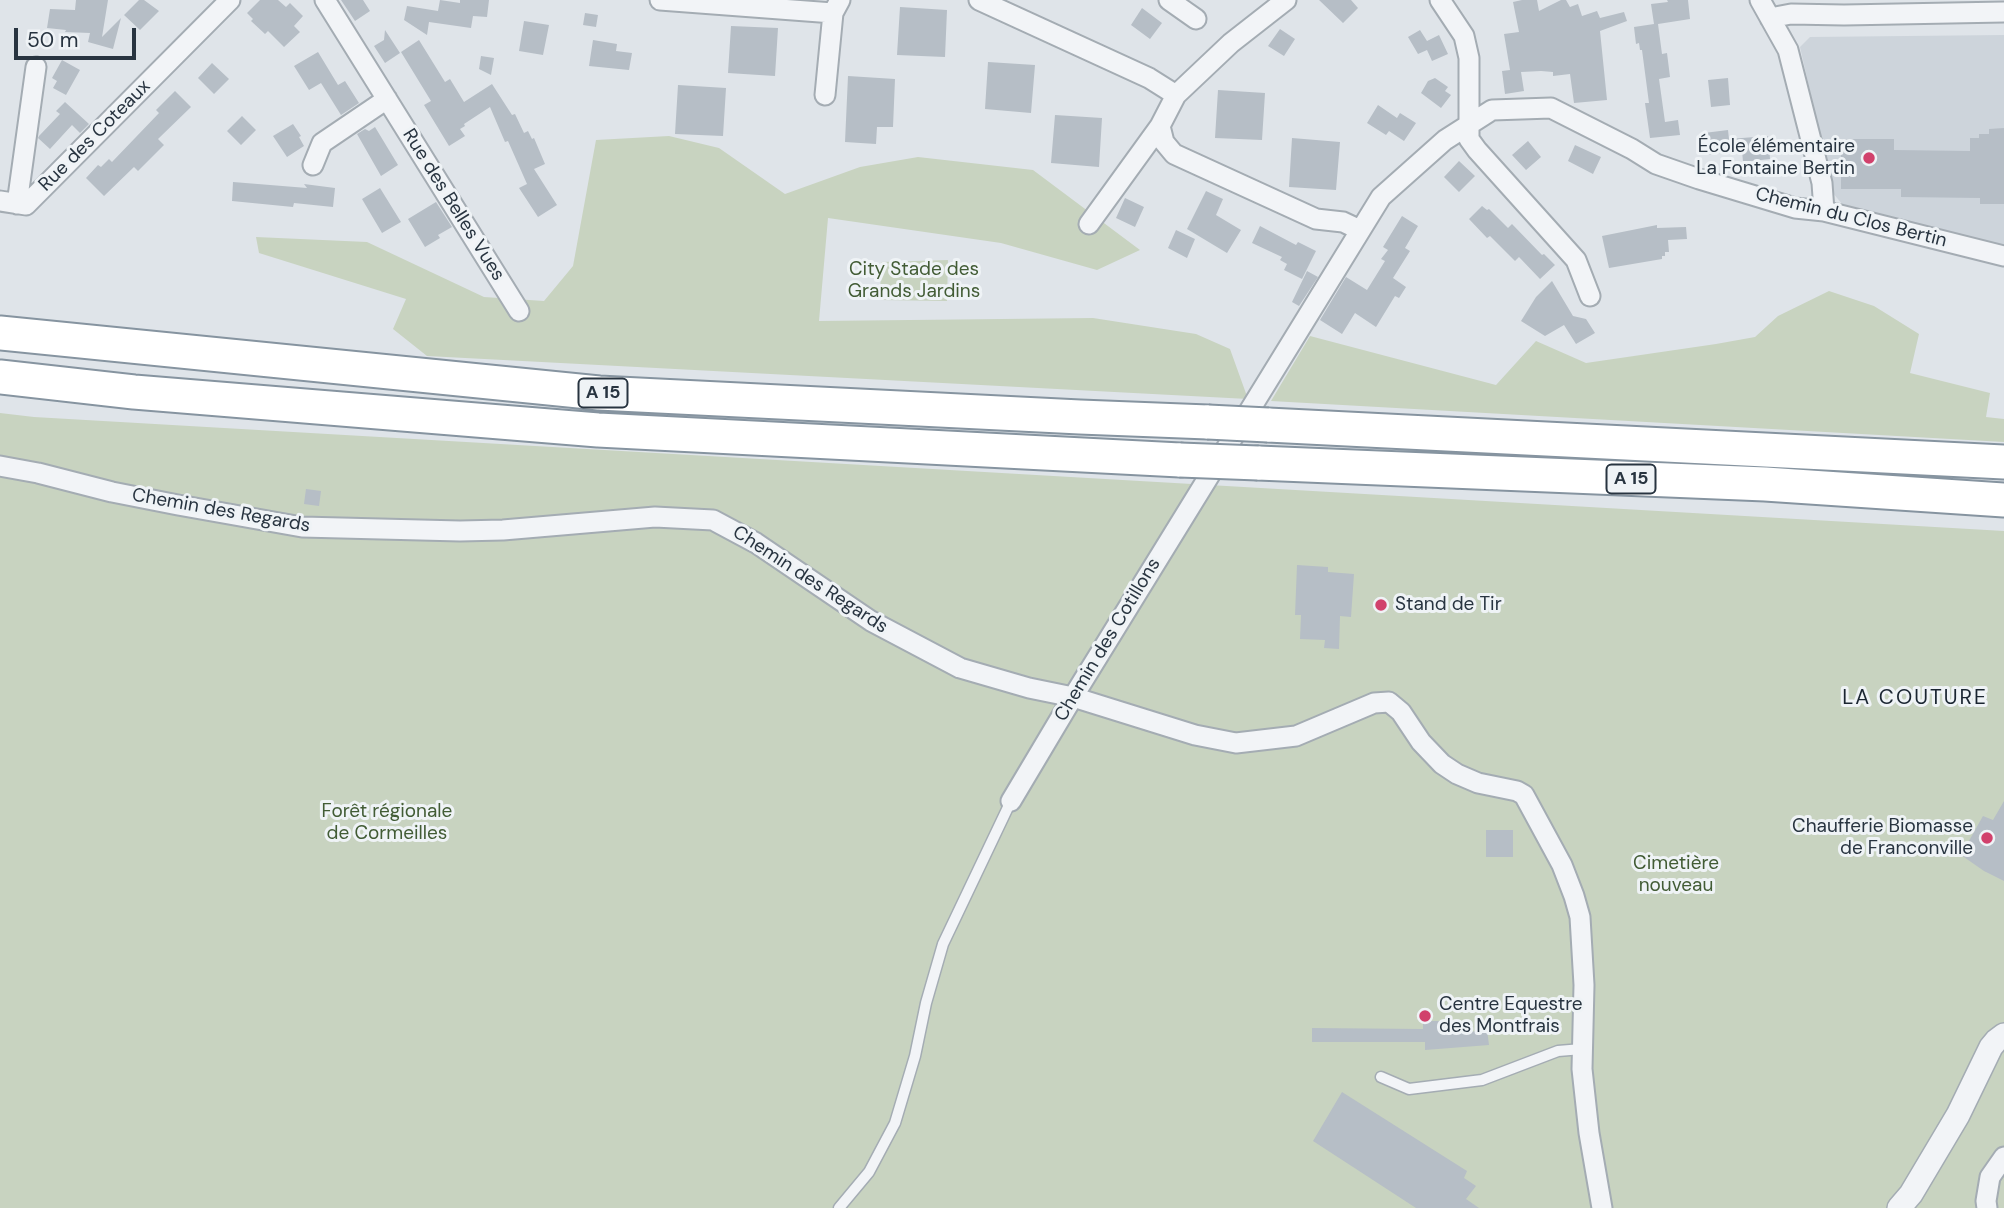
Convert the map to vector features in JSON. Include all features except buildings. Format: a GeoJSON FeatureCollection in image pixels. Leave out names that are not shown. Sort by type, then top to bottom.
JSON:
{"type":"FeatureCollection","features":[{"type":"Feature","properties":{"kind":"highway","name":"A 15"},"geometry":{"type":"LineString","coordinates":[[0,333],[599,393],[2004,462]]}},
{"type":"Feature","properties":{"kind":"highway","name":"A 15"},"geometry":{"type":"LineString","coordinates":[[0,377],[134,392],[598,430],[1180,460],[1751,484],[2004,500]]}},
{"type":"Feature","properties":{"kind":"street","name":"Rue des Coteaux"},"geometry":{"type":"LineString","coordinates":[[9,202],[26,205],[230,0]]}},
{"type":"Feature","properties":{"kind":"street","name":"Rue des Belles Vues"},"geometry":{"type":"LineString","coordinates":[[325,0],[519,311]]}},
{"type":"Feature","properties":{"kind":"street"},"geometry":{"type":"LineString","coordinates":[[662,0],[837,6],[825,95]]}},
{"type":"Feature","properties":{"kind":"street"},"geometry":{"type":"LineString","coordinates":[[979,0],[1149,78],[1176,95]]}},
{"type":"Feature","properties":{"kind":"street"},"geometry":{"type":"LineString","coordinates":[[1169,0],[1196,19]]}},
{"type":"Feature","properties":{"kind":"street"},"geometry":{"type":"LineString","coordinates":[[1089,224],[1160,126],[1176,95],[1231,43],[1286,0]]}},
{"type":"Feature","properties":{"kind":"street"},"geometry":{"type":"LineString","coordinates":[[1440,0],[1464,36],[1469,58],[1469,139],[1576,260],[1590,296]]}},
{"type":"Feature","properties":{"kind":"street"},"geometry":{"type":"LineString","coordinates":[[1760,0],[1788,50],[1822,183],[1824,211]]}},
{"type":"Feature","properties":{"kind":"street"},"geometry":{"type":"LineString","coordinates":[[1770,18],[1791,14],[2004,12]]}},
{"type":"Feature","properties":{"kind":"street"},"geometry":{"type":"LineString","coordinates":[[9,202],[36,67]]}},
{"type":"Feature","properties":{"kind":"street"},"geometry":{"type":"LineString","coordinates":[[313,165],[323,143],[387,100]]}},
{"type":"Feature","properties":{"kind":"street","name":"Chemin du Clos Bertin"},"geometry":{"type":"LineString","coordinates":[[1468,125],[1492,110],[1551,108],[1656,164],[1699,179],[1796,208],[1824,211],[2004,256]]}},
{"type":"Feature","properties":{"kind":"street","name":"Chemin des Cotillons"},"geometry":{"type":"LineString","coordinates":[[1012,801],[1073,697],[1381,197],[1445,140],[1468,125]]}},
{"type":"Feature","properties":{"kind":"street"},"geometry":{"type":"LineString","coordinates":[[1160,126],[1164,142],[1174,154],[1315,219],[1343,222],[1360,230]]}},
{"type":"Feature","properties":{"kind":"street","name":"Chemin des Regards"},"geometry":{"type":"LineString","coordinates":[[0,467],[38,473],[112,492],[302,527],[460,531],[655,517],[713,520],[756,543],[871,621],[960,668],[1029,688],[1073,697],[1195,735],[1236,743],[1296,736],[1374,703],[1389,702],[1401,712],[1421,743],[1442,764],[1478,783],[1517,791],[1524,795],[1562,866],[1580,917],[1584,985],[1582,1049]]}},
{"type":"Feature","properties":{"kind":"street"},"geometry":{"type":"LineString","coordinates":[[1899,1208],[1924,1173],[1996,1052],[1996,1041],[2004,1035]]}},
{"type":"Feature","properties":{"kind":"street"},"geometry":{"type":"LineString","coordinates":[[1582,1049],[1589,1133],[1602,1208]]}},
{"type":"Feature","properties":{"kind":"street"},"geometry":{"type":"LineString","coordinates":[[1987,1208],[1990,1177],[2004,1157]]}},
{"type":"Feature","properties":{"kind":"lane","name":"Chemin des Cotillons"},"geometry":{"type":"LineString","coordinates":[[839,1208],[869,1171],[895,1123],[943,944],[1012,801]]}},
{"type":"Feature","properties":{"kind":"lane"},"geometry":{"type":"LineString","coordinates":[[1381,1077],[1409,1089],[1482,1080],[1558,1051],[1582,1049]]}},
{"type":"Feature","properties":{"kind":"shaded area"},"geometry":{"type":"Polygon","coordinates":[[[2004,35],[2004,249],[1842,204],[1833,193],[1800,47],[1810,37],[2004,35]]]}},
{"type":"Feature","properties":{"kind":"green space"},"geometry":{"type":"Polygon","coordinates":[[[669,136],[719,148],[785,194],[860,167],[918,157],[1033,170],[1140,250],[1097,270],[1001,243],[828,218],[819,321],[1093,318],[1196,334],[1230,349],[1248,399],[427,356],[393,329],[406,299],[259,253],[256,237],[367,242],[484,297],[544,301],[573,266],[596,140],[669,136]]]}},
{"type":"Feature","properties":{"kind":"green space","name":"City Stade des Grands Jardins"},"geometry":{"type":"Polygon","coordinates":[[[948,260],[947,301],[880,300],[881,262],[948,260]]]}},
{"type":"Feature","properties":{"kind":"green space"},"geometry":{"type":"Polygon","coordinates":[[[1829,291],[1874,306],[1919,334],[1910,373],[1990,393],[1986,417],[2004,419],[2004,442],[1271,401],[1310,336],[1496,385],[1536,341],[1586,363],[1716,344],[1755,337],[1778,316],[1829,291]]]}},
{"type":"Feature","properties":{"kind":"green space","name":"Forêt régionale de Cormeilles"},"geometry":{"type":"Polygon","coordinates":[[[0,413],[2004,531],[2004,1208],[0,1208],[0,413]]]}},
{"type":"Feature","properties":{"kind":"place","name":"École élémentaire La Fontaine Bertin"},"geometry":{"type":"Point","coordinates":[1869,158]}},
{"type":"Feature","properties":{"kind":"place","name":"Stand de Tir"},"geometry":{"type":"Point","coordinates":[1381,605]}},
{"type":"Feature","properties":{"kind":"place","name":"Chaufferie Biomasse de Franconville"},"geometry":{"type":"Point","coordinates":[1987,838]}},
{"type":"Feature","properties":{"kind":"place","name":"Centre Equestre des Montfrais"},"geometry":{"type":"Point","coordinates":[1425,1016]}},
{"type":"Feature","properties":{"kind":"district","name":"LA COUTURE"},"geometry":{"type":"Point","coordinates":[1915,698]}},
{"type":"Feature","properties":{"kind":"park label","name":"Cimetière nouveau"},"geometry":{"type":"Point","coordinates":[1676,875]}}]}
